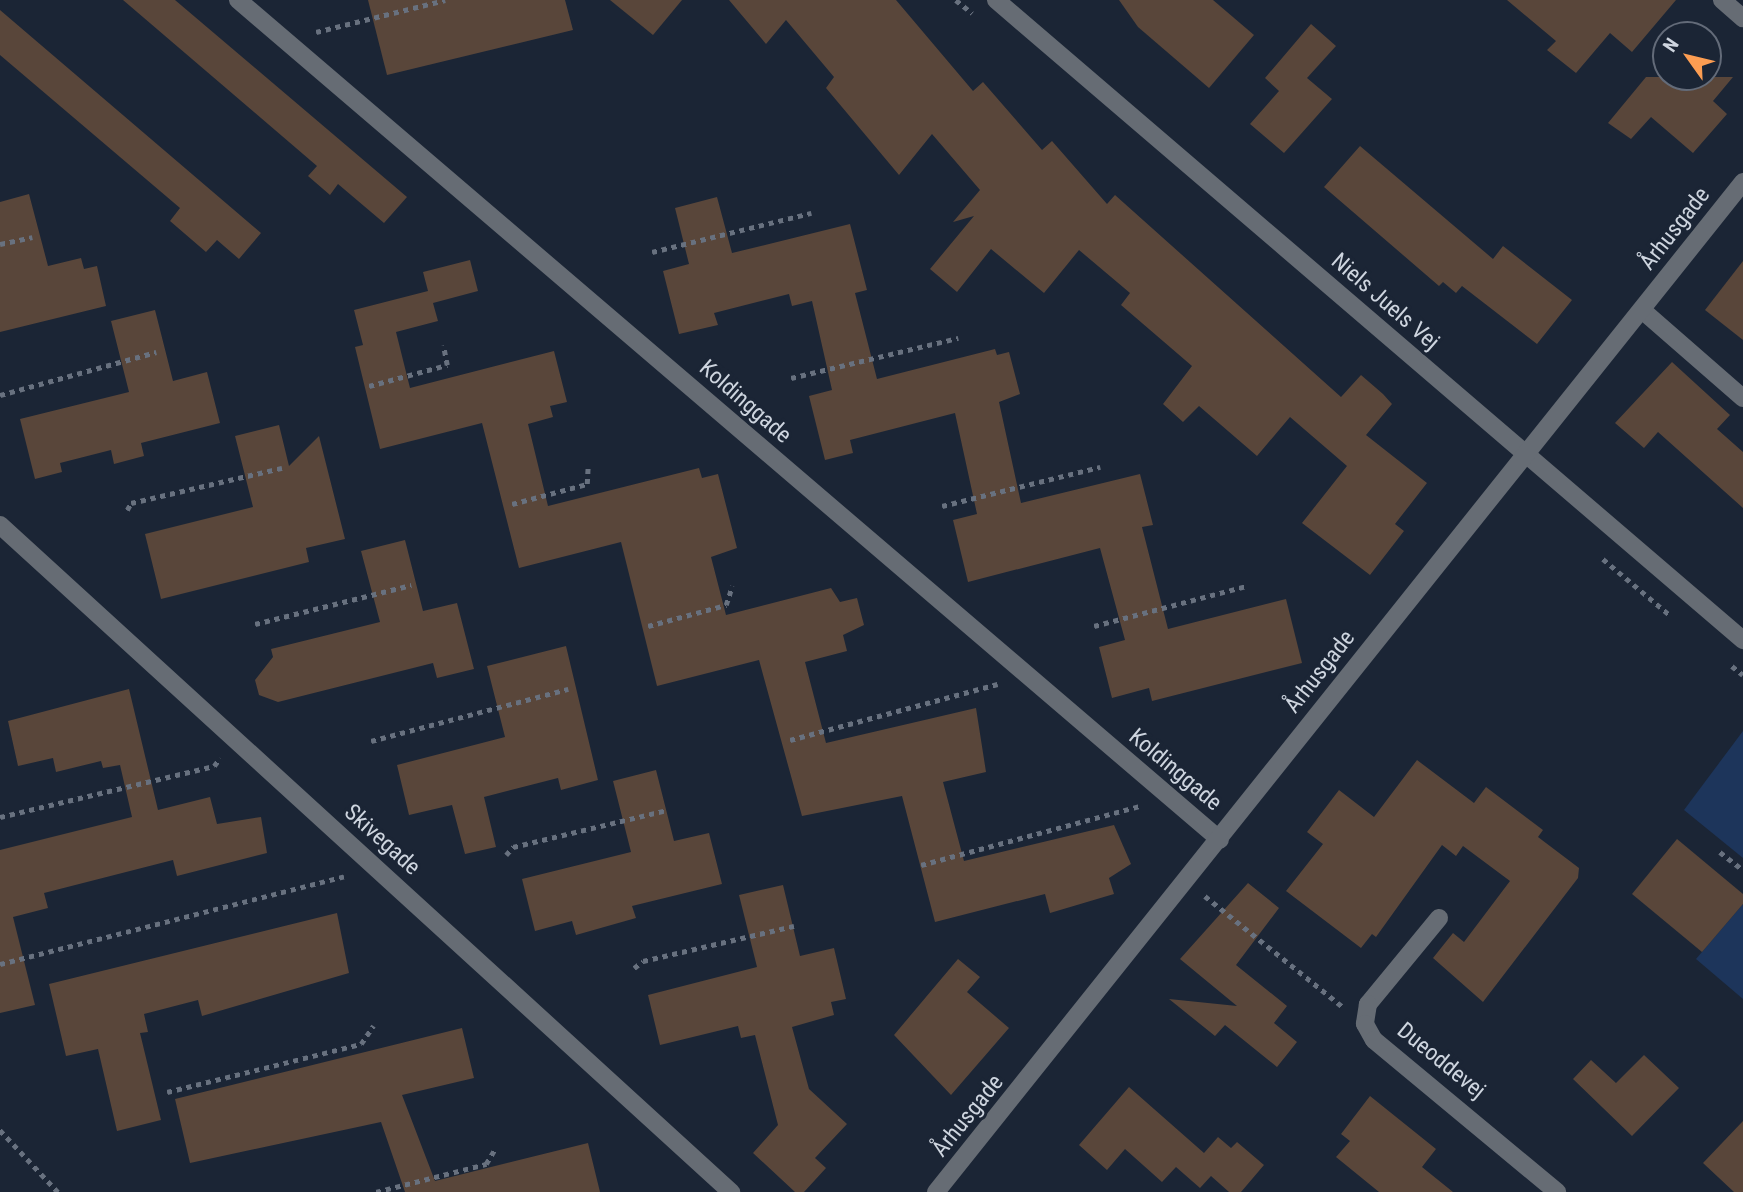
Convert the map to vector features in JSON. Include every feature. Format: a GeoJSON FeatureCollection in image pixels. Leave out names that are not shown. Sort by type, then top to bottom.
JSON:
{"type":"FeatureCollection","features":[{"type":"Feature","properties":{"kind":"street","name":"Koldinggade"},"geometry":{"type":"LineString","coordinates":[[238,0],[1220,840]]}},
{"type":"Feature","properties":{"kind":"street","name":"Niels Juels Vej"},"geometry":{"type":"LineString","coordinates":[[996,0],[1743,640]]}},
{"type":"Feature","properties":{"kind":"street"},"geometry":{"type":"LineString","coordinates":[[1722,0],[1743,18]]}},
{"type":"Feature","properties":{"kind":"street","name":"Århusgade"},"geometry":{"type":"LineString","coordinates":[[936,1192],[1188,882],[1743,182]]}},
{"type":"Feature","properties":{"kind":"street"},"geometry":{"type":"LineString","coordinates":[[1643,310],[1743,398]]}},
{"type":"Feature","properties":{"kind":"street","name":"Skivegade"},"geometry":{"type":"LineString","coordinates":[[0,525],[731,1192]]}},
{"type":"Feature","properties":{"kind":"street","name":"Dueoddevej"},"geometry":{"type":"LineString","coordinates":[[1439,918],[1368,1004],[1365,1024],[1374,1040],[1557,1192]]}},
{"type":"Feature","properties":{"kind":"path"},"geometry":{"type":"LineString","coordinates":[[299,52],[315,32],[444,0]]}},
{"type":"Feature","properties":{"kind":"path"},"geometry":{"type":"LineString","coordinates":[[652,253],[811,213]]}},
{"type":"Feature","properties":{"kind":"path"},"geometry":{"type":"LineString","coordinates":[[0,244],[32,237]]}},
{"type":"Feature","properties":{"kind":"path"},"geometry":{"type":"LineString","coordinates":[[791,378],[958,338]]}},
{"type":"Feature","properties":{"kind":"path"},"geometry":{"type":"LineString","coordinates":[[369,387],[447,365],[443,345]]}},
{"type":"Feature","properties":{"kind":"path"},"geometry":{"type":"LineString","coordinates":[[1,395],[156,352]]}},
{"type":"Feature","properties":{"kind":"path"},"geometry":{"type":"LineString","coordinates":[[512,504],[587,484],[588,464]]}},
{"type":"Feature","properties":{"kind":"path"},"geometry":{"type":"LineString","coordinates":[[942,506],[1100,467]]}},
{"type":"Feature","properties":{"kind":"path"},"geometry":{"type":"LineString","coordinates":[[127,510],[131,503],[282,468]]}},
{"type":"Feature","properties":{"kind":"path"},"geometry":{"type":"LineString","coordinates":[[255,624],[411,585]]}},
{"type":"Feature","properties":{"kind":"path"},"geometry":{"type":"LineString","coordinates":[[648,626],[726,605],[732,586]]}},
{"type":"Feature","properties":{"kind":"path"},"geometry":{"type":"LineString","coordinates":[[1094,626],[1247,586]]}},
{"type":"Feature","properties":{"kind":"path"},"geometry":{"type":"LineString","coordinates":[[790,740],[1028,676]]}},
{"type":"Feature","properties":{"kind":"path"},"geometry":{"type":"LineString","coordinates":[[371,741],[568,690]]}},
{"type":"Feature","properties":{"kind":"path"},"geometry":{"type":"LineString","coordinates":[[0,817],[214,766],[236,739]]}},
{"type":"Feature","properties":{"kind":"path"},"geometry":{"type":"LineString","coordinates":[[921,865],[1170,798]]}},
{"type":"Feature","properties":{"kind":"path"},"geometry":{"type":"LineString","coordinates":[[506,855],[513,848],[667,810]]}},
{"type":"Feature","properties":{"kind":"path"},"geometry":{"type":"LineString","coordinates":[[1720,852],[1743,870]]}},
{"type":"Feature","properties":{"kind":"path"},"geometry":{"type":"LineString","coordinates":[[0,964],[342,878],[364,856]]}},
{"type":"Feature","properties":{"kind":"path"},"geometry":{"type":"LineString","coordinates":[[1188,882],[1365,1024]]}},
{"type":"Feature","properties":{"kind":"path"},"geometry":{"type":"LineString","coordinates":[[634,968],[643,961],[794,926]]}},
{"type":"Feature","properties":{"kind":"path"},"geometry":{"type":"LineString","coordinates":[[167,1092],[360,1044],[373,1026]]}},
{"type":"Feature","properties":{"kind":"path"},"geometry":{"type":"LineString","coordinates":[[0,1129],[58,1192]]}},
{"type":"Feature","properties":{"kind":"path"},"geometry":{"type":"LineString","coordinates":[[376,1192],[486,1164],[495,1149]]}},
{"type":"Feature","properties":{"kind":"shaded area"},"geometry":{"type":"Polygon","coordinates":[[[1743,731],[1743,858],[1684,810],[1743,731]]]}},
{"type":"Feature","properties":{"kind":"shaded area"},"geometry":{"type":"Polygon","coordinates":[[[1743,904],[1743,999],[1696,959],[1743,904]]]}},
{"type":"Feature","properties":{"kind":"building"},"geometry":{"type":"Polygon","coordinates":[[[123,0],[175,0],[407,197],[384,223],[338,184],[330,195],[308,176],[317,166],[123,0]]]}},
{"type":"Feature","properties":{"kind":"building"},"geometry":{"type":"Polygon","coordinates":[[[368,0],[565,0],[573,30],[387,75],[368,0]]]}},
{"type":"Feature","properties":{"kind":"building"},"geometry":{"type":"Polygon","coordinates":[[[610,0],[682,0],[653,35],[610,0]]]}},
{"type":"Feature","properties":{"kind":"building"},"geometry":{"type":"Polygon","coordinates":[[[729,0],[896,0],[973,91],[983,82],[1042,150],[1052,141],[1107,204],[1115,195],[1341,397],[1361,375],[1383,394],[1392,404],[1366,435],[1427,483],[1395,524],[1404,531],[1370,575],[1302,523],[1347,466],[1290,417],[1257,456],[1199,406],[1183,422],[1163,404],[1192,366],[1121,305],[1130,293],[1079,250],[1044,293],[991,249],[957,292],[930,269],[974,216],[953,222],[980,190],[932,134],[899,175],[826,88],[834,77],[786,20],[766,44],[729,0]]]}},
{"type":"Feature","properties":{"kind":"building"},"geometry":{"type":"Polygon","coordinates":[[[1119,0],[1213,0],[1254,35],[1209,88],[1138,27],[1119,0]]]}},
{"type":"Feature","properties":{"kind":"building"},"geometry":{"type":"Polygon","coordinates":[[[1507,0],[1676,0],[1658,21],[1652,21],[1652,28],[1632,52],[1610,33],[1576,73],[1547,50],[1556,41],[1507,0]]]}},
{"type":"Feature","properties":{"kind":"building"},"geometry":{"type":"Polygon","coordinates":[[[0,10],[261,233],[239,259],[217,240],[206,252],[170,221],[180,208],[0,55],[0,10]]]}},
{"type":"Feature","properties":{"kind":"building"},"geometry":{"type":"Polygon","coordinates":[[[1311,24],[1336,46],[1307,78],[1332,99],[1284,153],[1250,124],[1279,91],[1265,78],[1311,24]]]}},
{"type":"Feature","properties":{"kind":"building"},"geometry":{"type":"Polygon","coordinates":[[[1646,77],[1652,77],[1652,91],[1721,91],[1713,101],[1727,114],[1693,153],[1651,117],[1631,139],[1608,123],[1646,77]]]}},
{"type":"Feature","properties":{"kind":"building"},"geometry":{"type":"Polygon","coordinates":[[[1722,77],[1733,77],[1722,90],[1722,77]]]}},
{"type":"Feature","properties":{"kind":"building"},"geometry":{"type":"Polygon","coordinates":[[[1360,146],[1493,259],[1503,246],[1572,300],[1537,344],[1462,286],[1456,293],[1443,282],[1439,286],[1324,187],[1360,146]]]}},
{"type":"Feature","properties":{"kind":"building"},"geometry":{"type":"Polygon","coordinates":[[[29,194],[48,266],[81,258],[84,269],[97,266],[106,306],[0,332],[0,202],[29,194]]]}},
{"type":"Feature","properties":{"kind":"building"},"geometry":{"type":"Polygon","coordinates":[[[717,197],[732,253],[850,224],[867,290],[855,293],[877,379],[995,349],[997,355],[1009,352],[1020,394],[999,402],[1021,503],[1140,474],[1153,525],[1142,527],[1168,629],[1286,599],[1302,663],[1152,701],[1149,688],[1112,698],[1099,647],[1125,640],[1100,548],[968,582],[953,520],[977,514],[955,413],[850,440],[853,453],[825,460],[809,396],[832,390],[812,301],[792,306],[789,294],[714,313],[718,325],[679,334],[663,271],[689,264],[675,208],[717,197]]]}},
{"type":"Feature","properties":{"kind":"building"},"geometry":{"type":"Polygon","coordinates":[[[470,260],[478,291],[433,303],[438,321],[396,332],[410,388],[554,351],[567,402],[550,406],[553,417],[528,424],[548,506],[699,468],[702,478],[718,474],[737,548],[711,557],[726,615],[831,588],[840,602],[857,598],[864,625],[843,635],[847,651],[805,662],[826,743],[976,708],[986,772],[943,782],[964,861],[1114,825],[1131,864],[1109,878],[1114,894],[1050,913],[1045,894],[935,922],[902,796],[802,816],[759,660],[657,686],[621,542],[519,568],[482,423],[380,449],[355,347],[363,345],[354,310],[428,291],[423,272],[470,260]]]}},
{"type":"Feature","properties":{"kind":"building"},"geometry":{"type":"Polygon","coordinates":[[[1743,261],[1743,340],[1705,310],[1743,261]]]}},
{"type":"Feature","properties":{"kind":"building"},"geometry":{"type":"Polygon","coordinates":[[[155,310],[173,381],[207,372],[220,423],[141,443],[144,456],[114,464],[111,450],[60,463],[62,472],[35,479],[20,419],[129,392],[111,321],[155,310]]]}},
{"type":"Feature","properties":{"kind":"building"},"geometry":{"type":"Polygon","coordinates":[[[1672,362],[1730,415],[1717,429],[1743,452],[1743,508],[1658,432],[1644,448],[1615,423],[1672,362]]]}},
{"type":"Feature","properties":{"kind":"building"},"geometry":{"type":"Polygon","coordinates":[[[279,425],[289,466],[319,436],[345,539],[306,548],[309,562],[161,599],[145,534],[253,507],[235,436],[279,425]]]}},
{"type":"Feature","properties":{"kind":"building"},"geometry":{"type":"Polygon","coordinates":[[[405,540],[423,611],[457,603],[474,669],[437,678],[433,663],[278,702],[259,695],[255,680],[273,657],[271,649],[380,622],[361,551],[405,540]]]}},
{"type":"Feature","properties":{"kind":"building"},"geometry":{"type":"Polygon","coordinates":[[[566,646],[598,780],[561,790],[558,778],[484,797],[496,847],[465,854],[452,805],[409,815],[397,765],[505,737],[487,666],[566,646]]]}},
{"type":"Feature","properties":{"kind":"building"},"geometry":{"type":"Polygon","coordinates":[[[129,689],[158,810],[210,797],[217,824],[261,817],[267,853],[177,876],[173,860],[44,893],[48,908],[13,917],[35,1005],[0,1013],[0,850],[132,817],[120,765],[103,768],[101,761],[56,772],[53,758],[18,766],[8,721],[129,689]]]}},
{"type":"Feature","properties":{"kind":"building"},"geometry":{"type":"Polygon","coordinates":[[[1417,760],[1474,803],[1486,787],[1543,830],[1538,837],[1579,868],[1578,878],[1483,1002],[1433,958],[1453,933],[1464,942],[1510,881],[1463,846],[1456,856],[1442,845],[1376,937],[1372,934],[1361,948],[1286,891],[1323,844],[1307,832],[1339,790],[1374,817],[1417,760]]]}},
{"type":"Feature","properties":{"kind":"building"},"geometry":{"type":"Polygon","coordinates":[[[656,770],[674,841],[709,833],[722,884],[632,906],[636,918],[576,935],[572,921],[535,931],[522,879],[631,852],[613,781],[656,770]]]}},
{"type":"Feature","properties":{"kind":"building"},"geometry":{"type":"Polygon","coordinates":[[[1677,839],[1743,894],[1743,904],[1702,952],[1632,894],[1677,839]]]}},
{"type":"Feature","properties":{"kind":"building"},"geometry":{"type":"Polygon","coordinates":[[[1248,883],[1279,908],[1236,965],[1287,1006],[1274,1023],[1297,1042],[1277,1067],[1225,1025],[1215,1036],[1169,999],[1237,1006],[1180,959],[1248,883]]]}},
{"type":"Feature","properties":{"kind":"building"},"geometry":{"type":"Polygon","coordinates":[[[783,885],[800,956],[834,948],[846,999],[831,1002],[834,1015],[792,1027],[809,1089],[847,1124],[815,1158],[826,1168],[804,1192],[795,1192],[753,1153],[778,1125],[755,1035],[741,1038],[738,1026],[660,1045],[648,995],[757,967],[739,895],[783,885]]]}},
{"type":"Feature","properties":{"kind":"building"},"geometry":{"type":"Polygon","coordinates":[[[337,913],[349,973],[202,1016],[198,1000],[144,1014],[148,1032],[140,1033],[161,1120],[117,1131],[98,1049],[66,1056],[49,984],[337,913]]]}},
{"type":"Feature","properties":{"kind":"building"},"geometry":{"type":"Polygon","coordinates":[[[958,959],[980,977],[967,992],[1009,1028],[951,1095],[894,1035],[958,959]]]}},
{"type":"Feature","properties":{"kind":"building"},"geometry":{"type":"Polygon","coordinates":[[[462,1028],[474,1078],[402,1095],[435,1181],[588,1143],[600,1192],[405,1192],[381,1122],[190,1163],[175,1099],[462,1028]]]}},
{"type":"Feature","properties":{"kind":"building"},"geometry":{"type":"Polygon","coordinates":[[[1644,1055],[1679,1088],[1632,1136],[1573,1079],[1591,1060],[1616,1083],[1644,1055]]]}},
{"type":"Feature","properties":{"kind":"building"},"geometry":{"type":"Polygon","coordinates":[[[1129,1087],[1204,1153],[1218,1137],[1231,1148],[1237,1142],[1264,1165],[1241,1192],[1229,1192],[1211,1176],[1200,1188],[1176,1167],[1162,1182],[1125,1149],[1107,1170],[1079,1145],[1129,1087]]]}},
{"type":"Feature","properties":{"kind":"building"},"geometry":{"type":"Polygon","coordinates":[[[1370,1096],[1436,1149],[1422,1167],[1453,1192],[1379,1192],[1336,1157],[1350,1141],[1341,1134],[1370,1096]]]}},
{"type":"Feature","properties":{"kind":"building"},"geometry":{"type":"Polygon","coordinates":[[[1743,1121],[1743,1192],[1734,1192],[1703,1163],[1743,1121]]]}}]}
